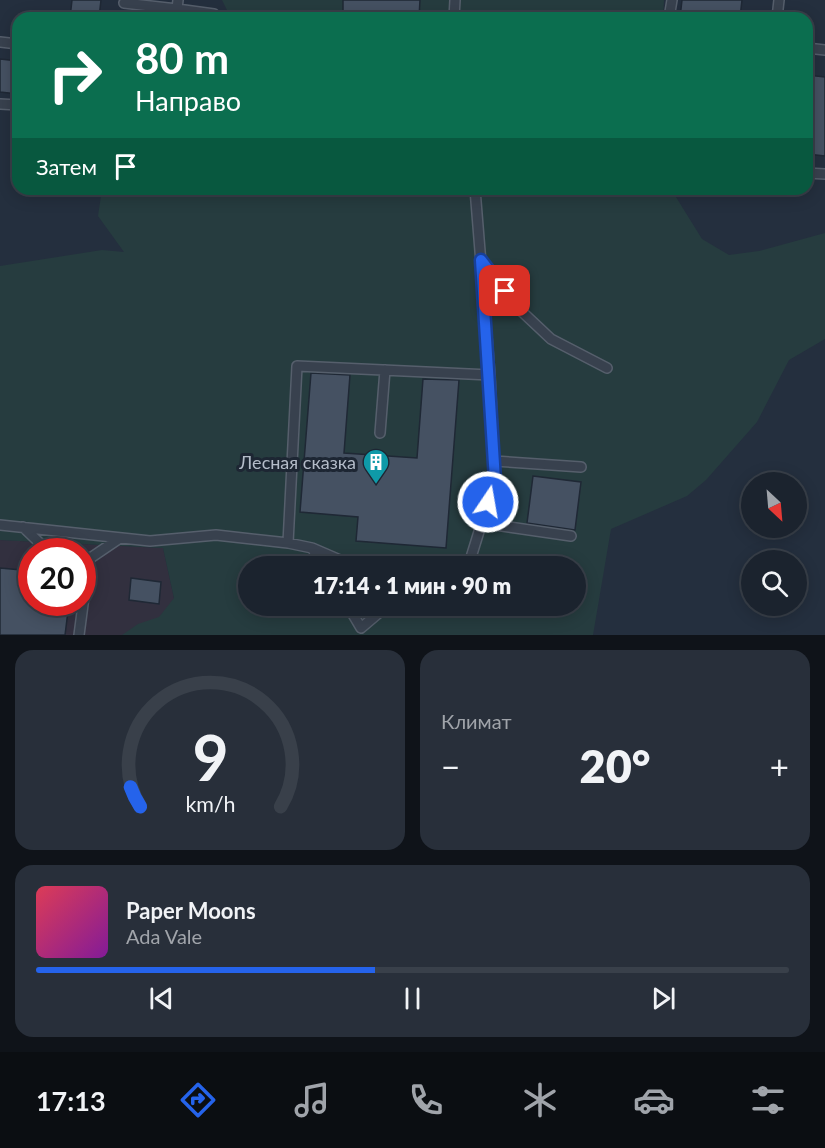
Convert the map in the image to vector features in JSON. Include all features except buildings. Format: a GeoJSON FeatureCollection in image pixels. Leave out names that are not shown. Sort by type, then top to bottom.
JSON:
{"type":"FeatureCollection","features":[{"type":"Feature","properties":{"kind":"lane"},"geometry":{"type":"LineString","coordinates":[[124,3],[177,4],[207,12]]}},
{"type":"Feature","properties":{"kind":"lane"},"geometry":{"type":"LineString","coordinates":[[471,556],[495,480],[490,375],[476,195]]}},
{"type":"Feature","properties":{"kind":"lane"},"geometry":{"type":"LineString","coordinates":[[481,260],[517,307],[551,339],[607,368]]}},
{"type":"Feature","properties":{"kind":"lane"},"geometry":{"type":"LineString","coordinates":[[288,543],[297,366],[490,375]]}},
{"type":"Feature","properties":{"kind":"lane"},"geometry":{"type":"LineString","coordinates":[[380,434],[385,370]]}},
{"type":"Feature","properties":{"kind":"lane"},"geometry":{"type":"LineString","coordinates":[[494,461],[580,467]]}},
{"type":"Feature","properties":{"kind":"lane"},"geometry":{"type":"LineString","coordinates":[[481,523],[571,536]]}},
{"type":"Feature","properties":{"kind":"lane"},"geometry":{"type":"LineString","coordinates":[[0,525],[150,541],[216,536],[288,543],[312,548],[331,556]]}},
{"type":"Feature","properties":{"kind":"lane"},"geometry":{"type":"LineString","coordinates":[[23,527],[34,538]]}},
{"type":"Feature","properties":{"kind":"lane"},"geometry":{"type":"LineString","coordinates":[[96,553],[120,538]]}},
{"type":"Feature","properties":{"kind":"lane"},"geometry":{"type":"LineString","coordinates":[[312,548],[317,556]]}},
{"type":"Feature","properties":{"kind":"lane"},"geometry":{"type":"LineString","coordinates":[[79,635],[81,616]]}},
{"type":"Feature","properties":{"kind":"lane"},"geometry":{"type":"LineString","coordinates":[[354,616],[361,628],[375,616]]}},
{"type":"Feature","properties":{"kind":"shaded area"},"geometry":{"type":"Polygon","coordinates":[[[0,540],[18,541],[18,616],[96,616],[96,545],[163,548],[182,635],[0,635],[0,540]]]}},
{"type":"Feature","properties":{"kind":"green space"},"geometry":{"type":"Polygon","coordinates":[[[222,0],[664,0],[663,12],[228,12],[222,0]]]}},
{"type":"Feature","properties":{"kind":"green space"},"geometry":{"type":"Polygon","coordinates":[[[101,195],[675,195],[702,239],[729,255],[759,251],[825,233],[825,339],[789,360],[757,422],[706,480],[687,496],[611,529],[593,635],[122,635],[138,624],[159,617],[174,598],[163,548],[96,545],[96,538],[0,540],[0,266],[102,250],[124,252],[98,216],[101,195]]]}},
{"type":"Feature","properties":{"kind":"place","name":"Лесная сказка"},"geometry":{"type":"Point","coordinates":[376,485]}},
{"type":"Feature","properties":{"kind":"route"},"geometry":{"type":"LineString","coordinates":[[488,502],[495,480],[481,260],[505,291]]}}]}
